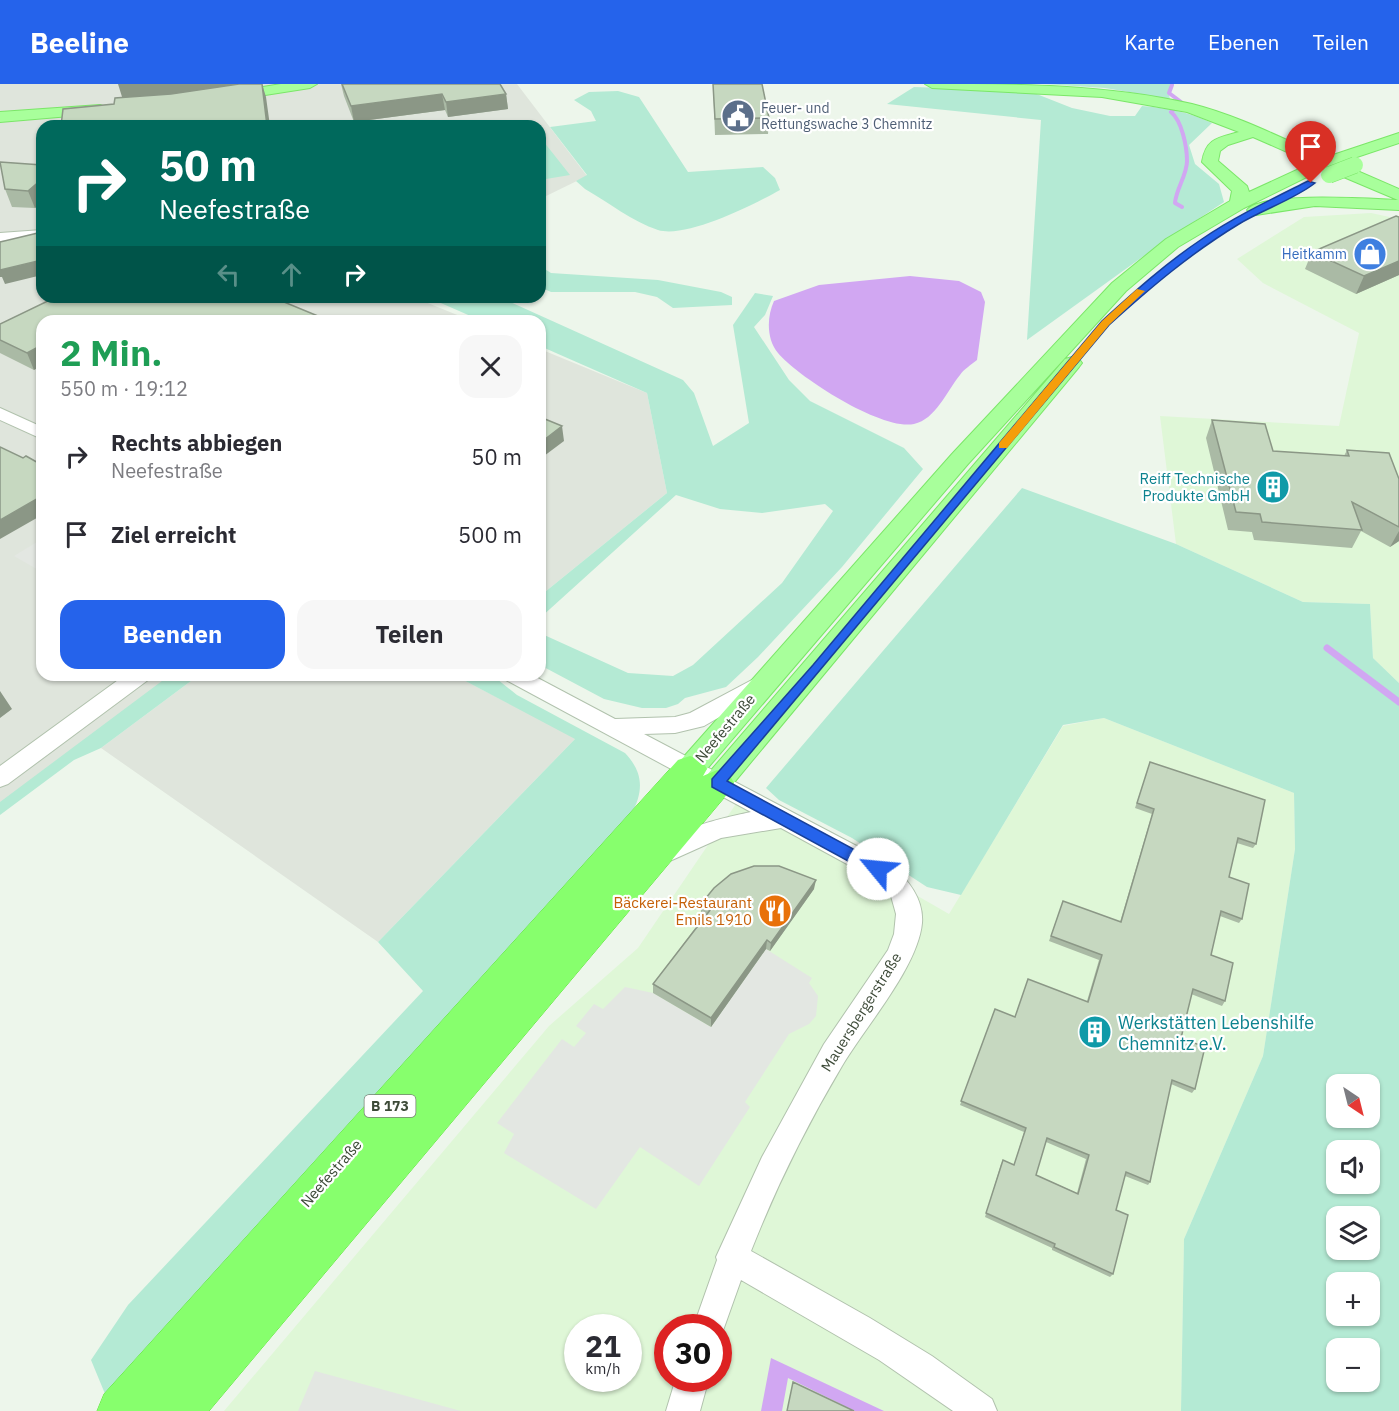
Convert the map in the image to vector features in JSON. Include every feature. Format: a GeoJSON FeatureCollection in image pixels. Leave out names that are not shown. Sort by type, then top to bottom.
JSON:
{"type":"FeatureCollection","features":[{"type":"Feature","properties":{"kind":"highway","name":"Neefestraße"},"geometry":{"type":"LineString","coordinates":[[177,1411],[643,867],[704,776]]}},
{"type":"Feature","properties":{"kind":"highway","name":"Neefestraße"},"geometry":{"type":"LineString","coordinates":[[121,1411],[704,776]]}},
{"type":"Feature","properties":{"kind":"main road"},"geometry":{"type":"LineString","coordinates":[[209,99],[310,84]]}},
{"type":"Feature","properties":{"kind":"main road"},"geometry":{"type":"LineString","coordinates":[[932,84],[1076,91],[1190,108],[1254,132],[1399,195]]}},
{"type":"Feature","properties":{"kind":"main road"},"geometry":{"type":"LineString","coordinates":[[0,117],[112,109]]}},
{"type":"Feature","properties":{"kind":"main road"},"geometry":{"type":"LineString","coordinates":[[1254,132],[1222,142],[1212,149],[1210,162],[1241,190],[1247,207],[1315,201],[1399,206]]}},
{"type":"Feature","properties":{"kind":"main road","name":"Neefestraße"},"geometry":{"type":"LineString","coordinates":[[704,776],[765,681],[975,442],[1119,287],[1172,243],[1321,171],[1339,158],[1399,138]]}},
{"type":"Feature","properties":{"kind":"main road"},"geometry":{"type":"LineString","coordinates":[[1212,149],[1223,164],[1252,175],[1296,175]]}},
{"type":"Feature","properties":{"kind":"main road","name":"Neefestraße"},"geometry":{"type":"LineString","coordinates":[[704,776],[817,668],[1105,323],[1156,278],[1247,207],[1296,175],[1355,165],[1399,149]]}},
{"type":"Feature","properties":{"kind":"street"},"geometry":{"type":"LineString","coordinates":[[0,237],[36,234]]}},
{"type":"Feature","properties":{"kind":"street"},"geometry":{"type":"LineString","coordinates":[[0,413],[36,431]]}},
{"type":"Feature","properties":{"kind":"street"},"geometry":{"type":"LineString","coordinates":[[0,778],[132,681]]}},
{"type":"Feature","properties":{"kind":"street","name":"Mauersbergerstraße"},"geometry":{"type":"LineString","coordinates":[[525,681],[878,869],[895,882],[905,895],[910,910],[907,934],[898,957],[840,1043],[770,1167],[731,1257],[713,1314]]}},
{"type":"Feature","properties":{"kind":"street"},"geometry":{"type":"LineString","coordinates":[[609,727],[663,726],[696,720],[765,681]]}},
{"type":"Feature","properties":{"kind":"street"},"geometry":{"type":"LineString","coordinates":[[643,867],[686,840],[705,832],[757,820],[784,819]]}},
{"type":"Feature","properties":{"kind":"street"},"geometry":{"type":"LineString","coordinates":[[731,1257],[883,1343],[943,1381],[980,1411]]}},
{"type":"Feature","properties":{"kind":"street"},"geometry":{"type":"LineString","coordinates":[[683,1411],[689,1392]]}},
{"type":"Feature","properties":{"kind":"shaded area"},"geometry":{"type":"Polygon","coordinates":[[[0,84],[517,84],[544,120],[36,120],[36,303],[428,303],[457,315],[36,315],[36,681],[178,681],[0,814],[0,84]]]}},
{"type":"Feature","properties":{"kind":"shaded area"},"geometry":{"type":"Polygon","coordinates":[[[1044,84],[1172,84],[1170,99],[1105,88],[1044,84]]]}},
{"type":"Feature","properties":{"kind":"shaded area"},"geometry":{"type":"Polygon","coordinates":[[[914,87],[1029,91],[1072,108],[1110,116],[1135,116],[1142,106],[1169,109],[1195,116],[1212,123],[1189,145],[1195,164],[1219,184],[1224,202],[1159,245],[1027,340],[1041,120],[887,104],[914,87]]]}},
{"type":"Feature","properties":{"kind":"shaded area"},"geometry":{"type":"Polygon","coordinates":[[[618,91],[639,97],[688,172],[763,167],[775,178],[780,190],[720,219],[685,230],[670,231],[658,230],[639,222],[585,189],[576,181],[587,175],[550,127],[596,121],[591,111],[574,100],[589,92],[618,91]]]}},
{"type":"Feature","properties":{"kind":"shaded area"},"geometry":{"type":"Polygon","coordinates":[[[546,122],[587,176],[546,196],[546,122]]]}},
{"type":"Feature","properties":{"kind":"shaded area"},"geometry":{"type":"Polygon","coordinates":[[[546,145],[570,175],[546,179],[546,145]]]}},
{"type":"Feature","properties":{"kind":"shaded area"},"geometry":{"type":"Polygon","coordinates":[[[1371,213],[1399,219],[1399,683],[1373,658],[1370,604],[1303,602],[1176,544],[1160,416],[1339,426],[1359,333],[1263,283],[1237,259],[1304,217],[1371,213]]]}},
{"type":"Feature","properties":{"kind":"shaded area"},"geometry":{"type":"Polygon","coordinates":[[[546,270],[551,273],[658,280],[721,292],[732,297],[732,305],[673,308],[657,297],[635,292],[551,292],[546,290],[546,270]]]}},
{"type":"Feature","properties":{"kind":"shaded area"},"geometry":{"type":"Polygon","coordinates":[[[910,276],[959,281],[981,292],[985,302],[977,360],[962,373],[935,411],[922,421],[914,424],[900,424],[862,411],[803,375],[778,353],[771,341],[770,313],[774,301],[819,285],[910,276]]]}},
{"type":"Feature","properties":{"kind":"shaded area"},"geometry":{"type":"Polygon","coordinates":[[[755,293],[773,296],[765,315],[754,327],[789,380],[810,401],[904,448],[923,469],[842,567],[758,657],[726,687],[685,698],[678,704],[666,708],[642,708],[604,699],[546,668],[546,636],[628,673],[673,676],[693,665],[782,583],[833,511],[825,504],[762,513],[720,509],[676,495],[546,613],[546,591],[667,493],[647,393],[546,349],[546,318],[683,380],[694,393],[713,446],[749,423],[733,325],[755,293]]]}},
{"type":"Feature","properties":{"kind":"shaded area"},"geometry":{"type":"Polygon","coordinates":[[[441,303],[512,303],[539,315],[468,315],[441,303]]]}},
{"type":"Feature","properties":{"kind":"shaded area"},"geometry":{"type":"Polygon","coordinates":[[[546,351],[647,393],[667,493],[546,591],[546,351]]]}},
{"type":"Feature","properties":{"kind":"shaded area"},"geometry":{"type":"Polygon","coordinates":[[[1022,488],[1176,544],[1303,602],[1370,604],[1373,658],[1399,683],[1399,1411],[1181,1411],[1184,1239],[1263,1056],[1295,849],[1294,793],[1104,718],[1063,725],[961,895],[927,887],[852,838],[779,800],[766,788],[1022,488]]]}},
{"type":"Feature","properties":{"kind":"shaded area"},"geometry":{"type":"Polygon","coordinates":[[[36,543],[36,569],[14,556],[36,543]]]}},
{"type":"Feature","properties":{"kind":"shaded area"},"geometry":{"type":"Polygon","coordinates":[[[162,681],[191,681],[101,748],[74,760],[0,815],[0,802],[162,681]]]}},
{"type":"Feature","properties":{"kind":"shaded area"},"geometry":{"type":"Polygon","coordinates":[[[191,681],[466,681],[576,738],[378,942],[101,748],[191,681]]]}},
{"type":"Feature","properties":{"kind":"shaded area"},"geometry":{"type":"Polygon","coordinates":[[[465,681],[500,681],[517,695],[625,753],[635,767],[640,782],[636,805],[632,813],[108,1401],[91,1360],[128,1305],[423,991],[378,942],[575,739],[465,681]]]}},
{"type":"Feature","properties":{"kind":"shaded area"},"geometry":{"type":"Polygon","coordinates":[[[1104,718],[1294,793],[1295,849],[1263,1056],[1184,1239],[1181,1411],[224,1411],[549,1026],[638,948],[742,795],[949,914],[1063,726],[1104,718]]]}},
{"type":"Feature","properties":{"kind":"shaded area"},"geometry":{"type":"Polygon","coordinates":[[[766,949],[812,978],[809,983],[818,996],[816,1016],[809,1024],[789,1034],[745,1102],[750,1107],[699,1186],[640,1147],[596,1209],[504,1153],[514,1134],[497,1123],[562,1039],[574,1047],[586,1033],[576,1026],[594,1004],[603,1009],[625,987],[653,993],[711,1027],[766,949]]]}},
{"type":"Feature","properties":{"kind":"shaded area"},"geometry":{"type":"Polygon","coordinates":[[[771,1358],[884,1411],[855,1411],[788,1378],[782,1411],[761,1411],[771,1358]]]}},
{"type":"Feature","properties":{"kind":"shaded area"},"geometry":{"type":"Polygon","coordinates":[[[315,1371],[461,1411],[298,1411],[315,1371]]]}},
{"type":"Feature","properties":{"kind":"building"},"geometry":{"type":"Polygon","coordinates":[[[239,84],[262,84],[266,120],[62,120],[63,109],[114,104],[115,98],[171,94],[239,84]]]}},
{"type":"Feature","properties":{"kind":"building"},"geometry":{"type":"Polygon","coordinates":[[[342,84],[500,84],[506,94],[446,102],[442,94],[351,106],[342,84]]]}},
{"type":"Feature","properties":{"kind":"building"},"geometry":{"type":"Polygon","coordinates":[[[713,84],[762,84],[769,118],[715,119],[713,84]]]}},
{"type":"Feature","properties":{"kind":"building"},"geometry":{"type":"Polygon","coordinates":[[[0,162],[36,165],[36,184],[28,191],[5,189],[0,162]]]}},
{"type":"Feature","properties":{"kind":"building"},"geometry":{"type":"Polygon","coordinates":[[[1396,216],[1399,217],[1399,261],[1364,276],[1312,252],[1396,216]]]}},
{"type":"Feature","properties":{"kind":"building"},"geometry":{"type":"Polygon","coordinates":[[[36,233],[36,261],[0,270],[0,242],[36,233]]]}},
{"type":"Feature","properties":{"kind":"building"},"geometry":{"type":"Polygon","coordinates":[[[44,303],[286,303],[316,315],[36,315],[36,348],[27,353],[0,340],[0,324],[44,303]]]}},
{"type":"Feature","properties":{"kind":"building"},"geometry":{"type":"Polygon","coordinates":[[[546,419],[562,426],[546,438],[546,419]]]}},
{"type":"Feature","properties":{"kind":"building"},"geometry":{"type":"Polygon","coordinates":[[[1212,420],[1265,424],[1273,451],[1349,456],[1347,450],[1389,453],[1399,479],[1399,527],[1352,502],[1362,530],[1262,522],[1260,514],[1236,512],[1212,420]]]}},
{"type":"Feature","properties":{"kind":"building"},"geometry":{"type":"Polygon","coordinates":[[[0,447],[36,462],[36,499],[0,520],[0,447]]]}},
{"type":"Feature","properties":{"kind":"building","name":"Werkstätten Lebenshilfe Chemnitz e.V."},"geometry":{"type":"Polygon","coordinates":[[[1150,762],[1265,800],[1256,844],[1238,838],[1229,877],[1249,884],[1242,919],[1221,911],[1211,955],[1233,963],[1225,1001],[1193,989],[1181,1038],[1205,1047],[1195,1089],[1172,1080],[1150,1182],[1126,1172],[1116,1210],[1128,1215],[1113,1274],[1054,1247],[1055,1244],[986,1213],[1003,1160],[1014,1165],[1026,1128],[961,1101],[995,1009],[1015,1017],[1028,979],[1088,1002],[1102,955],[1051,936],[1063,901],[1121,922],[1154,809],[1137,803],[1150,762]],[[1047,1138],[1036,1175],[1078,1194],[1089,1155],[1047,1138]]]}},
{"type":"Feature","properties":{"kind":"building"},"geometry":{"type":"Polygon","coordinates":[[[754,866],[779,866],[816,880],[771,943],[767,940],[711,1018],[653,984],[711,909],[701,904],[714,888],[731,874],[754,866]]]}},
{"type":"Feature","properties":{"kind":"building"},"geometry":{"type":"Polygon","coordinates":[[[793,1382],[854,1411],[787,1411],[793,1382]]]}},
{"type":"Feature","properties":{"kind":"waterway"},"geometry":{"type":"LineString","coordinates":[[1172,85],[1169,93],[1181,102],[1171,112],[1181,128],[1187,155],[1187,166],[1175,203],[1182,207]]}},
{"type":"Feature","properties":{"kind":"waterway"},"geometry":{"type":"LineString","coordinates":[[1327,648],[1399,702]]}},
{"type":"Feature","properties":{"kind":"slow traffic"},"geometry":{"type":"LineString","coordinates":[[1003,445],[1105,323],[1140,291]]}},
{"type":"Feature","properties":{"kind":"place","name":"Feuer- und Rettungswache 3 Chemnitz"},"geometry":{"type":"Point","coordinates":[738,116]}},
{"type":"Feature","properties":{"kind":"place","name":"Heitkamm"},"geometry":{"type":"Point","coordinates":[1370,254]}},
{"type":"Feature","properties":{"kind":"place","name":"Reiff Technische Produkte GmbH"},"geometry":{"type":"Point","coordinates":[1273,487]}},
{"type":"Feature","properties":{"kind":"place","name":"Bäckerei-Restaurant Emils 1910"},"geometry":{"type":"Point","coordinates":[775,911]}},
{"type":"Feature","properties":{"kind":"place","name":"Werkstätten Lebenshilfe Chemnitz e.V."},"geometry":{"type":"Point","coordinates":[1095,1032]}},
{"type":"Feature","properties":{"kind":"route"},"geometry":{"type":"LineString","coordinates":[[878,869],[717,783],[817,668],[1105,323],[1156,278],[1205,241],[1256,210],[1311,183]]}}]}
